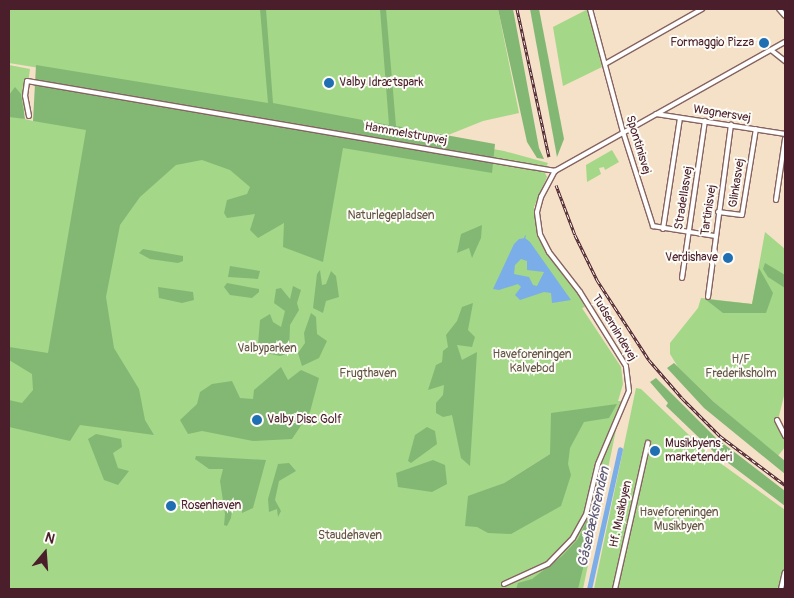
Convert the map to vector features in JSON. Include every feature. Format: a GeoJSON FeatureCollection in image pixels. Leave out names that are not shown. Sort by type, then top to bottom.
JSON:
{"type":"FeatureCollection","features":[{"type":"Feature","properties":{"kind":"street"},"geometry":{"type":"LineString","coordinates":[[604,64],[702,9]]}},
{"type":"Feature","properties":{"kind":"street"},"geometry":{"type":"LineString","coordinates":[[779,9],[785,16]]}},
{"type":"Feature","properties":{"kind":"street","name":"Spontinisvej"},"geometry":{"type":"LineString","coordinates":[[592,10],[622,132],[653,226],[663,228]]}},
{"type":"Feature","properties":{"kind":"street"},"geometry":{"type":"LineString","coordinates":[[555,171],[785,42]]}},
{"type":"Feature","properties":{"kind":"street"},"geometry":{"type":"LineString","coordinates":[[771,50],[785,61]]}},
{"type":"Feature","properties":{"kind":"street","name":"Hammelstrupvej"},"geometry":{"type":"LineString","coordinates":[[29,116],[25,96],[27,81],[555,171]]}},
{"type":"Feature","properties":{"kind":"street","name":"Wagnersvej"},"geometry":{"type":"LineString","coordinates":[[656,114],[785,134]]}},
{"type":"Feature","properties":{"kind":"street"},"geometry":{"type":"LineString","coordinates":[[680,118],[663,228],[715,236]]}},
{"type":"Feature","properties":{"kind":"street","name":"Stradellasvej"},"geometry":{"type":"LineString","coordinates":[[682,278],[706,122]]}},
{"type":"Feature","properties":{"kind":"street","name":"Tartinisvej"},"geometry":{"type":"LineString","coordinates":[[708,297],[731,125]]}},
{"type":"Feature","properties":{"kind":"street","name":"Glinkasvej"},"geometry":{"type":"LineString","coordinates":[[718,212],[742,215],[756,129]]}},
{"type":"Feature","properties":{"kind":"street"},"geometry":{"type":"LineString","coordinates":[[776,200],[785,139]]}},
{"type":"Feature","properties":{"kind":"street","name":"Tudsemindevej"},"geometry":{"type":"LineString","coordinates":[[504,584],[548,564],[574,538],[586,515],[598,464],[629,391],[626,366],[580,292],[549,252],[540,234],[537,212],[541,197],[555,171]]}},
{"type":"Feature","properties":{"kind":"street"},"geometry":{"type":"LineString","coordinates":[[777,420],[785,436]]}},
{"type":"Feature","properties":{"kind":"street","name":"Hf. Musikbyen"},"geometry":{"type":"LineString","coordinates":[[615,589],[648,443]]}},
{"type":"Feature","properties":{"kind":"street"},"geometry":{"type":"LineString","coordinates":[[782,589],[785,572]]}},
{"type":"Feature","properties":{"kind":"green space","name":"Valby Idrætspark"},"geometry":{"type":"Polygon","coordinates":[[[9,9],[498,9],[519,113],[483,121],[448,135],[9,63],[9,9]]]}},
{"type":"Feature","properties":{"kind":"green space"},"geometry":{"type":"Polygon","coordinates":[[[260,9],[266,9],[273,103],[389,125],[380,9],[386,9],[396,126],[495,144],[492,173],[343,148],[323,262],[283,247],[284,223],[258,238],[250,230],[255,214],[227,218],[224,213],[227,200],[247,194],[250,187],[230,170],[202,160],[176,165],[140,197],[120,225],[106,297],[114,348],[139,389],[145,420],[154,435],[80,425],[70,441],[9,427],[9,400],[22,403],[33,390],[32,374],[9,360],[9,347],[48,353],[86,130],[33,121],[36,65],[268,103],[260,9]]]}},
{"type":"Feature","properties":{"kind":"green space"},"geometry":{"type":"Polygon","coordinates":[[[498,9],[513,9],[539,148],[544,159],[537,158],[527,142],[498,9]]]}},
{"type":"Feature","properties":{"kind":"green space"},"geometry":{"type":"Polygon","coordinates":[[[530,9],[539,9],[564,139],[557,157],[530,9]]]}},
{"type":"Feature","properties":{"kind":"green space"},"geometry":{"type":"Polygon","coordinates":[[[588,9],[602,67],[563,86],[553,27],[588,9]]]}},
{"type":"Feature","properties":{"kind":"green space","name":"Valbyparken"},"geometry":{"type":"Polygon","coordinates":[[[9,65],[30,69],[24,115],[17,117],[33,121],[405,133],[504,151],[548,163],[544,171],[547,177],[534,207],[538,238],[579,296],[585,307],[582,308],[621,367],[623,384],[618,401],[622,401],[583,589],[9,589],[9,65]],[[550,454],[504,483],[471,496],[485,498],[551,456],[550,454]]]}},
{"type":"Feature","properties":{"kind":"green space"},"geometry":{"type":"Polygon","coordinates":[[[15,87],[21,94],[25,119],[9,117],[9,95],[15,87]]]}},
{"type":"Feature","properties":{"kind":"green space"},"geometry":{"type":"Polygon","coordinates":[[[612,150],[619,162],[605,170],[604,167],[599,168],[601,174],[587,182],[586,165],[612,150]]]}},
{"type":"Feature","properties":{"kind":"green space"},"geometry":{"type":"Polygon","coordinates":[[[482,225],[481,238],[472,258],[469,248],[457,253],[461,234],[482,225]]]}},
{"type":"Feature","properties":{"kind":"green space","name":"H/F Frederiksholm"},"geometry":{"type":"Polygon","coordinates":[[[765,232],[785,249],[785,392],[778,420],[785,429],[785,447],[778,456],[714,402],[678,367],[670,354],[670,343],[698,308],[701,298],[752,304],[765,232]]]}},
{"type":"Feature","properties":{"kind":"green space"},"geometry":{"type":"Polygon","coordinates":[[[143,249],[183,256],[183,261],[178,263],[150,259],[139,253],[143,249]]]}},
{"type":"Feature","properties":{"kind":"green space"},"geometry":{"type":"Polygon","coordinates":[[[765,263],[785,275],[785,288],[768,277],[763,269],[765,263]]]}},
{"type":"Feature","properties":{"kind":"green space"},"geometry":{"type":"Polygon","coordinates":[[[230,266],[260,271],[258,279],[228,277],[230,266]]]}},
{"type":"Feature","properties":{"kind":"green space"},"geometry":{"type":"Polygon","coordinates":[[[759,268],[773,293],[766,313],[723,313],[705,299],[752,304],[759,268]]]}},
{"type":"Feature","properties":{"kind":"green space"},"geometry":{"type":"Polygon","coordinates":[[[320,270],[322,285],[326,284],[331,271],[336,276],[339,297],[326,301],[323,313],[313,308],[317,274],[320,270]]]}},
{"type":"Feature","properties":{"kind":"green space"},"geometry":{"type":"Polygon","coordinates":[[[227,283],[259,289],[259,292],[252,298],[230,295],[224,287],[227,283]]]}},
{"type":"Feature","properties":{"kind":"green space"},"geometry":{"type":"Polygon","coordinates":[[[293,286],[301,290],[297,303],[299,310],[290,325],[289,353],[280,356],[266,353],[258,344],[260,320],[270,314],[273,322],[281,327],[285,311],[274,303],[276,289],[281,288],[290,299],[293,286]]]}},
{"type":"Feature","properties":{"kind":"green space"},"geometry":{"type":"Polygon","coordinates":[[[158,287],[193,292],[194,300],[182,303],[159,298],[158,287]]]}},
{"type":"Feature","properties":{"kind":"green space"},"geometry":{"type":"Polygon","coordinates":[[[473,303],[468,330],[475,337],[472,347],[457,345],[462,360],[477,352],[470,466],[461,458],[452,415],[443,417],[436,413],[436,403],[443,395],[444,385],[428,390],[436,365],[442,362],[443,351],[448,347],[446,335],[457,321],[462,307],[473,303]]]}},
{"type":"Feature","properties":{"kind":"green space"},"geometry":{"type":"Polygon","coordinates":[[[311,313],[316,317],[317,334],[327,341],[319,358],[302,366],[298,353],[305,343],[304,333],[311,313]]]}},
{"type":"Feature","properties":{"kind":"green space"},"geometry":{"type":"Polygon","coordinates":[[[674,363],[714,402],[785,461],[785,474],[704,408],[667,368],[674,363]]]}},
{"type":"Feature","properties":{"kind":"green space"},"geometry":{"type":"Polygon","coordinates":[[[281,367],[288,380],[301,370],[319,378],[310,412],[292,439],[253,441],[202,431],[188,434],[180,420],[197,404],[200,392],[212,384],[232,381],[240,398],[253,399],[254,390],[281,367]]]}},
{"type":"Feature","properties":{"kind":"green space"},"geometry":{"type":"Polygon","coordinates":[[[656,378],[716,438],[785,491],[785,506],[715,453],[666,406],[668,403],[650,382],[656,378]]]}},
{"type":"Feature","properties":{"kind":"green space","name":"Haveforeningen Musikbyen"},"geometry":{"type":"Polygon","coordinates":[[[636,388],[641,389],[712,457],[785,510],[785,589],[594,589],[636,388]]]}},
{"type":"Feature","properties":{"kind":"green space"},"geometry":{"type":"Polygon","coordinates":[[[617,404],[609,418],[584,422],[570,448],[568,464],[571,475],[561,506],[511,534],[488,533],[477,527],[465,526],[468,496],[504,483],[550,454],[551,413],[617,404]]]}},
{"type":"Feature","properties":{"kind":"green space"},"geometry":{"type":"Polygon","coordinates":[[[427,427],[435,431],[437,444],[411,463],[408,461],[415,435],[427,427]]]}},
{"type":"Feature","properties":{"kind":"green space"},"geometry":{"type":"Polygon","coordinates":[[[96,434],[121,439],[122,447],[113,453],[118,468],[129,471],[118,485],[104,480],[88,439],[96,434]]]}},
{"type":"Feature","properties":{"kind":"green space"},"geometry":{"type":"Polygon","coordinates":[[[196,456],[266,460],[253,508],[242,513],[242,502],[233,502],[231,518],[227,526],[224,525],[225,514],[220,481],[223,469],[209,469],[195,459],[196,456]]]}},
{"type":"Feature","properties":{"kind":"green space"},"geometry":{"type":"Polygon","coordinates":[[[433,460],[445,465],[447,484],[432,492],[398,487],[396,473],[433,460]]]}},
{"type":"Feature","properties":{"kind":"green space"},"geometry":{"type":"Polygon","coordinates":[[[289,463],[296,471],[279,481],[275,500],[281,511],[278,517],[277,509],[269,512],[268,499],[278,464],[289,463]]]}},
{"type":"Feature","properties":{"kind":"green space"},"geometry":{"type":"Polygon","coordinates":[[[598,506],[578,589],[516,589],[518,583],[532,579],[562,556],[578,539],[593,507],[598,506]]]}},
{"type":"Feature","properties":{"kind":"water"},"geometry":{"type":"Polygon","coordinates":[[[525,238],[530,242],[571,300],[552,303],[551,293],[544,292],[520,300],[515,295],[521,287],[518,284],[499,290],[493,289],[514,244],[519,239],[525,238]],[[521,259],[515,265],[514,274],[529,277],[533,285],[537,286],[544,272],[527,270],[527,261],[521,259]]]}},
{"type":"Feature","properties":{"kind":"waterway","name":"Gåsebæksrenden"},"geometry":{"type":"LineString","coordinates":[[589,589],[620,449]]}},
{"type":"Feature","properties":{"kind":"railway"},"geometry":{"type":"LineString","coordinates":[[517,9],[549,157]]}},
{"type":"Feature","properties":{"kind":"railway"},"geometry":{"type":"LineString","coordinates":[[556,185],[575,235],[597,280],[649,360],[682,398],[720,436],[785,485]]}},
{"type":"Feature","properties":{"kind":"place","name":"Formaggio Pizza"},"geometry":{"type":"Point","coordinates":[764,43]}},
{"type":"Feature","properties":{"kind":"place","name":"Valby Idrætspark"},"geometry":{"type":"Point","coordinates":[329,83]}},
{"type":"Feature","properties":{"kind":"place","name":"Verdishave"},"geometry":{"type":"Point","coordinates":[728,258]}},
{"type":"Feature","properties":{"kind":"place","name":"Valby Disc Golf"},"geometry":{"type":"Point","coordinates":[257,420]}},
{"type":"Feature","properties":{"kind":"place","name":"Musikbyens marketenderi"},"geometry":{"type":"Point","coordinates":[655,451]}},
{"type":"Feature","properties":{"kind":"place","name":"Rosenhaven"},"geometry":{"type":"Point","coordinates":[171,506]}},
{"type":"Feature","properties":{"kind":"park label","name":"Naturlegepladsen"},"geometry":{"type":"Point","coordinates":[391,216]}},
{"type":"Feature","properties":{"kind":"park label","name":"Haveforeningen Kalvebod"},"geometry":{"type":"Point","coordinates":[532,362]}},
{"type":"Feature","properties":{"kind":"park label","name":"Frugthaven"},"geometry":{"type":"Point","coordinates":[368,374]}},
{"type":"Feature","properties":{"kind":"park label","name":"Staudehaven"},"geometry":{"type":"Point","coordinates":[350,536]}}]}
